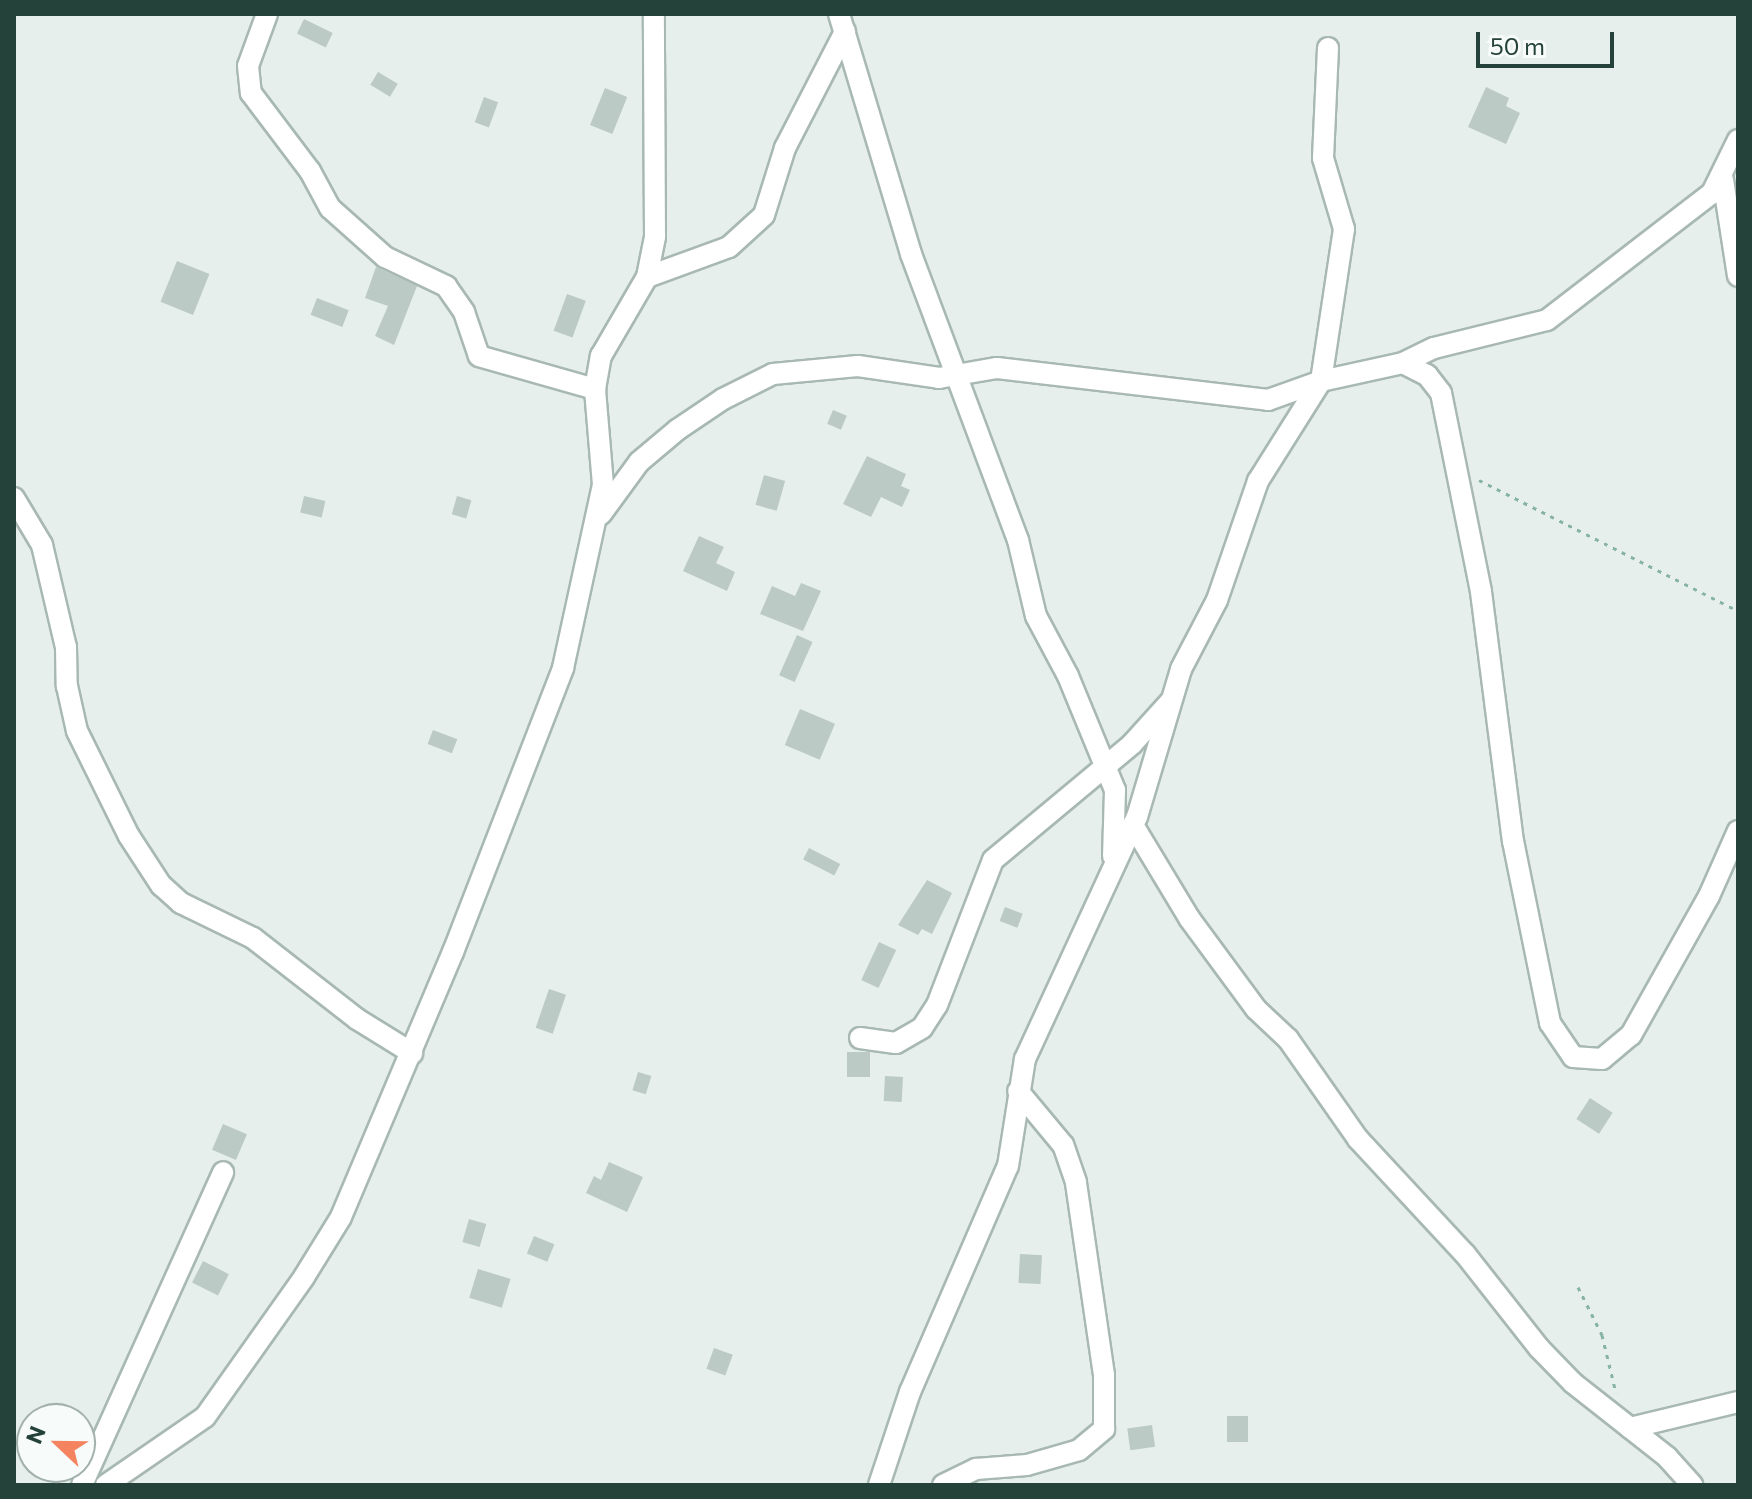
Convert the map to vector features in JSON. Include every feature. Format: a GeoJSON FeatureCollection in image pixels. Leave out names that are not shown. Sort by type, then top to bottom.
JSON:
{"type":"FeatureCollection","features":[{"type":"Feature","properties":{"kind":"street"},"geometry":{"type":"LineString","coordinates":[[267,14],[248,66],[251,93],[310,171],[330,208],[385,257],[446,286],[464,312],[479,356],[595,389]]}},
{"type":"Feature","properties":{"kind":"street"},"geometry":{"type":"LineString","coordinates":[[106,1485],[205,1417],[304,1277],[341,1217],[412,1053],[563,668],[597,519],[602,459],[595,389],[601,356],[647,277],[655,237],[654,14]]}},
{"type":"Feature","properties":{"kind":"street"},"geometry":{"type":"LineString","coordinates":[[647,277],[729,247],[764,215],[785,148],[842,23]]}},
{"type":"Feature","properties":{"kind":"street"},"geometry":{"type":"LineString","coordinates":[[842,23],[911,254],[1018,540],[1036,616],[1068,676],[1115,790],[1117,821],[1111,870]]}},
{"type":"Feature","properties":{"kind":"street"},"geometry":{"type":"LineString","coordinates":[[879,1485],[945,1305],[1008,1166],[1025,1059],[1153,778],[1181,669],[1217,600],[1258,481],[1321,381],[1344,229],[1323,158],[1328,48]]}},
{"type":"Feature","properties":{"kind":"street"},"geometry":{"type":"LineString","coordinates":[[1738,140],[1729,172],[1738,276]]}},
{"type":"Feature","properties":{"kind":"street"},"geometry":{"type":"LineString","coordinates":[[597,519],[639,462],[667,438],[723,399],[773,374],[858,366],[939,378],[997,368],[1125,380],[1241,400],[1268,400],[1321,381],[1403,363],[1434,348],[1547,320],[1729,172]]}},
{"type":"Feature","properties":{"kind":"street"},"geometry":{"type":"LineString","coordinates":[[1403,363],[1427,375],[1441,393],[1507,764],[1513,841],[1550,1023],[1573,1057],[1602,1059],[1631,1035],[1709,896],[1738,831]]}},
{"type":"Feature","properties":{"kind":"street"},"geometry":{"type":"LineString","coordinates":[[14,498],[46,558],[66,647],[67,686],[77,731],[129,836],[161,885],[207,918],[253,938],[357,1019],[412,1053]]}},
{"type":"Feature","properties":{"kind":"street"},"geometry":{"type":"LineString","coordinates":[[860,1038],[896,1043],[922,1028],[937,1005],[993,860],[1106,767],[1172,699]]}},
{"type":"Feature","properties":{"kind":"street"},"geometry":{"type":"LineString","coordinates":[[1133,825],[1189,918],[1256,1009],[1288,1039],[1358,1139],[1455,1242],[1539,1348],[1628,1428],[1667,1457],[1692,1485]]}},
{"type":"Feature","properties":{"kind":"street"},"geometry":{"type":"LineString","coordinates":[[943,1485],[976,1469],[1027,1465],[1079,1450],[1104,1429],[1104,1375],[1076,1182],[1063,1145],[1018,1091]]}},
{"type":"Feature","properties":{"kind":"street"},"geometry":{"type":"LineString","coordinates":[[82,1485],[223,1172]]}},
{"type":"Feature","properties":{"kind":"street"},"geometry":{"type":"LineString","coordinates":[[1628,1428],[1738,1402]]}},
{"type":"Feature","properties":{"kind":"path"},"geometry":{"type":"LineString","coordinates":[[1457,471],[1738,611]]}},
{"type":"Feature","properties":{"kind":"path"},"geometry":{"type":"LineString","coordinates":[[1578,1287],[1602,1335],[1628,1428]]}},
{"type":"Feature","properties":{"kind":"building"},"geometry":{"type":"Polygon","coordinates":[[[304,19],[333,33],[326,47],[297,33],[304,19]]]}},
{"type":"Feature","properties":{"kind":"building"},"geometry":{"type":"Polygon","coordinates":[[[378,72],[398,84],[390,97],[370,85],[378,72]]]}},
{"type":"Feature","properties":{"kind":"building"},"geometry":{"type":"Polygon","coordinates":[[[1486,87],[1509,98],[1506,106],[1520,113],[1506,144],[1468,127],[1486,87]]]}},
{"type":"Feature","properties":{"kind":"building"},"geometry":{"type":"Polygon","coordinates":[[[605,88],[627,97],[612,134],[590,125],[605,88]]]}},
{"type":"Feature","properties":{"kind":"building"},"geometry":{"type":"Polygon","coordinates":[[[484,97],[498,102],[489,128],[475,122],[484,97]]]}},
{"type":"Feature","properties":{"kind":"building"},"geometry":{"type":"Polygon","coordinates":[[[177,261],[209,274],[193,315],[161,302],[177,261]]]}},
{"type":"Feature","properties":{"kind":"building"},"geometry":{"type":"Polygon","coordinates":[[[376,267],[417,286],[394,345],[375,336],[388,306],[365,298],[376,267]]]}},
{"type":"Feature","properties":{"kind":"building"},"geometry":{"type":"Polygon","coordinates":[[[567,294],[586,301],[572,337],[554,331],[567,294]]]}},
{"type":"Feature","properties":{"kind":"building"},"geometry":{"type":"Polygon","coordinates":[[[317,298],[349,310],[342,327],[311,315],[317,298]]]}},
{"type":"Feature","properties":{"kind":"building"},"geometry":{"type":"Polygon","coordinates":[[[833,410],[847,416],[841,430],[827,424],[833,410]]]}},
{"type":"Feature","properties":{"kind":"building"},"geometry":{"type":"Polygon","coordinates":[[[867,456],[906,474],[901,486],[910,490],[902,507],[881,497],[871,517],[843,504],[867,456]]]}},
{"type":"Feature","properties":{"kind":"building"},"geometry":{"type":"Polygon","coordinates":[[[764,475],[785,481],[777,511],[755,505],[764,475]]]}},
{"type":"Feature","properties":{"kind":"building"},"geometry":{"type":"Polygon","coordinates":[[[304,496],[325,501],[322,518],[300,513],[304,496]]]}},
{"type":"Feature","properties":{"kind":"building"},"geometry":{"type":"Polygon","coordinates":[[[457,496],[471,500],[466,518],[452,514],[457,496]]]}},
{"type":"Feature","properties":{"kind":"building"},"geometry":{"type":"Polygon","coordinates":[[[699,536],[724,547],[716,563],[735,572],[727,591],[683,571],[699,536]]]}},
{"type":"Feature","properties":{"kind":"building"},"geometry":{"type":"Polygon","coordinates":[[[801,583],[821,591],[803,631],[760,614],[772,586],[795,596],[801,583]]]}},
{"type":"Feature","properties":{"kind":"building"},"geometry":{"type":"Polygon","coordinates":[[[797,635],[813,642],[795,682],[779,675],[797,635]]]}},
{"type":"Feature","properties":{"kind":"building"},"geometry":{"type":"Polygon","coordinates":[[[800,709],[835,724],[820,760],[785,745],[800,709]]]}},
{"type":"Feature","properties":{"kind":"building"},"geometry":{"type":"Polygon","coordinates":[[[433,730],[457,739],[452,753],[428,744],[433,730]]]}},
{"type":"Feature","properties":{"kind":"building"},"geometry":{"type":"Polygon","coordinates":[[[809,848],[840,864],[834,875],[803,860],[809,848]]]}},
{"type":"Feature","properties":{"kind":"building"},"geometry":{"type":"Polygon","coordinates":[[[927,880],[952,893],[932,934],[922,929],[918,935],[898,925],[927,880]]]}},
{"type":"Feature","properties":{"kind":"building"},"geometry":{"type":"Polygon","coordinates":[[[1005,907],[1023,914],[1017,928],[1000,921],[1005,907]]]}},
{"type":"Feature","properties":{"kind":"building"},"geometry":{"type":"Polygon","coordinates":[[[879,942],[896,950],[878,988],[861,980],[879,942]]]}},
{"type":"Feature","properties":{"kind":"building"},"geometry":{"type":"Polygon","coordinates":[[[549,989],[566,995],[553,1034],[536,1028],[549,989]]]}},
{"type":"Feature","properties":{"kind":"building"},"geometry":{"type":"Polygon","coordinates":[[[847,1052],[870,1052],[870,1077],[847,1077],[847,1052]]]}},
{"type":"Feature","properties":{"kind":"building"},"geometry":{"type":"Polygon","coordinates":[[[638,1072],[651,1076],[646,1094],[632,1090],[638,1072]]]}},
{"type":"Feature","properties":{"kind":"building"},"geometry":{"type":"Polygon","coordinates":[[[885,1076],[903,1077],[902,1102],[884,1101],[885,1076]]]}},
{"type":"Feature","properties":{"kind":"building"},"geometry":{"type":"Polygon","coordinates":[[[1590,1098],[1613,1113],[1599,1134],[1576,1119],[1590,1098]]]}},
{"type":"Feature","properties":{"kind":"building"},"geometry":{"type":"Polygon","coordinates":[[[223,1124],[247,1134],[236,1160],[212,1150],[223,1124]]]}},
{"type":"Feature","properties":{"kind":"building"},"geometry":{"type":"Polygon","coordinates":[[[609,1162],[643,1177],[627,1212],[586,1193],[594,1176],[601,1180],[609,1162]]]}},
{"type":"Feature","properties":{"kind":"building"},"geometry":{"type":"Polygon","coordinates":[[[469,1219],[486,1224],[480,1247],[462,1242],[469,1219]]]}},
{"type":"Feature","properties":{"kind":"building"},"geometry":{"type":"Polygon","coordinates":[[[534,1236],[554,1244],[547,1262],[527,1254],[534,1236]]]}},
{"type":"Feature","properties":{"kind":"building"},"geometry":{"type":"Polygon","coordinates":[[[1020,1254],[1042,1255],[1040,1284],[1018,1283],[1020,1254]]]}},
{"type":"Feature","properties":{"kind":"building"},"geometry":{"type":"Polygon","coordinates":[[[203,1261],[229,1274],[218,1296],[192,1282],[203,1261]]]}},
{"type":"Feature","properties":{"kind":"building"},"geometry":{"type":"Polygon","coordinates":[[[478,1269],[511,1279],[502,1308],[469,1298],[478,1269]]]}},
{"type":"Feature","properties":{"kind":"building"},"geometry":{"type":"Polygon","coordinates":[[[714,1348],[733,1355],[725,1376],[706,1369],[714,1348]]]}},
{"type":"Feature","properties":{"kind":"building"},"geometry":{"type":"Polygon","coordinates":[[[1227,1416],[1248,1416],[1248,1442],[1227,1442],[1227,1416]]]}},
{"type":"Feature","properties":{"kind":"building"},"geometry":{"type":"Polygon","coordinates":[[[1152,1425],[1155,1447],[1130,1450],[1127,1428],[1152,1425]]]}}]}
